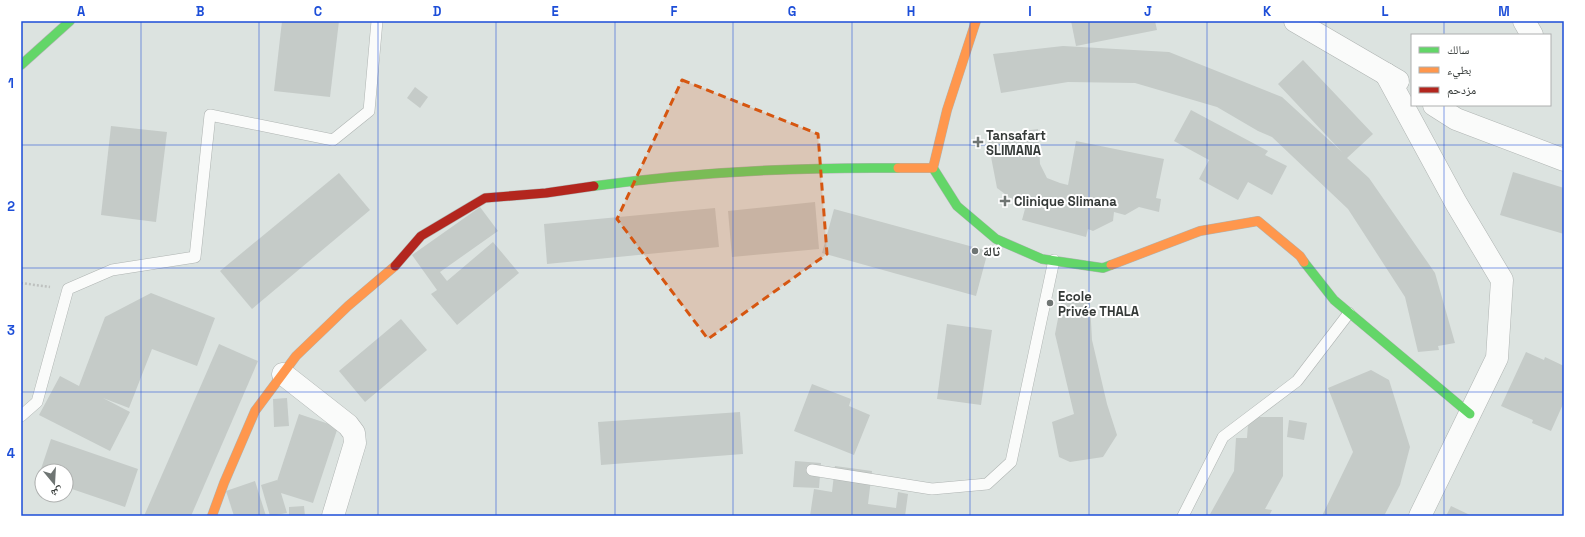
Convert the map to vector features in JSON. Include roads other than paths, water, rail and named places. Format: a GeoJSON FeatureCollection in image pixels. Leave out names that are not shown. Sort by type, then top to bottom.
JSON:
{"type":"FeatureCollection","features":[{"type":"Feature","properties":{"kind":"street"},"geometry":{"type":"LineString","coordinates":[[21,64],[70,21]]}},
{"type":"Feature","properties":{"kind":"street"},"geometry":{"type":"LineString","coordinates":[[976,21],[947,110],[933,168],[957,206],[996,240],[1042,259],[1103,268],[1200,231],[1258,221],[1300,256],[1334,300],[1348,313],[1470,414]]}},
{"type":"Feature","properties":{"kind":"street"},"geometry":{"type":"LineString","coordinates":[[1295,21],[1386,74],[1411,90]]}},
{"type":"Feature","properties":{"kind":"street"},"geometry":{"type":"LineString","coordinates":[[1524,21],[1531,34]]}},
{"type":"Feature","properties":{"kind":"street"},"geometry":{"type":"LineString","coordinates":[[1386,74],[1456,203],[1502,280],[1497,358],[1420,516]]}},
{"type":"Feature","properties":{"kind":"street"},"geometry":{"type":"LineString","coordinates":[[1436,106],[1456,119],[1564,160]]}},
{"type":"Feature","properties":{"kind":"street"},"geometry":{"type":"LineString","coordinates":[[212,516],[224,483],[255,411],[296,356],[348,306],[394,267],[421,236],[485,198],[546,193],[631,181],[732,172],[840,167],[933,168]]}},
{"type":"Feature","properties":{"kind":"street"},"geometry":{"type":"LineString","coordinates":[[283,374],[348,425],[354,433],[355,443],[333,516]]}},
{"type":"Feature","properties":{"kind":"lane"},"geometry":{"type":"LineString","coordinates":[[21,416],[37,402],[68,289],[112,270],[195,257],[210,115],[333,140],[369,111],[377,21]]}},
{"type":"Feature","properties":{"kind":"lane"},"geometry":{"type":"LineString","coordinates":[[812,470],[932,489],[987,484],[1011,462],[1054,260]]}},
{"type":"Feature","properties":{"kind":"lane"},"geometry":{"type":"LineString","coordinates":[[1183,516],[1223,437],[1296,381],[1348,313]]}},
{"type":"Feature","properties":{"kind":"place","name":"Tansafart SLIMANA"},"geometry":{"type":"Point","coordinates":[978,142]}},
{"type":"Feature","properties":{"kind":"place","name":"Clinique Slimana"},"geometry":{"type":"Point","coordinates":[1005,201]}},
{"type":"Feature","properties":{"kind":"place","name":"ثالة"},"geometry":{"type":"Point","coordinates":[975,251]}},
{"type":"Feature","properties":{"kind":"place","name":"Ecole Privée THALA"},"geometry":{"type":"Point","coordinates":[1050,303]}}]}
